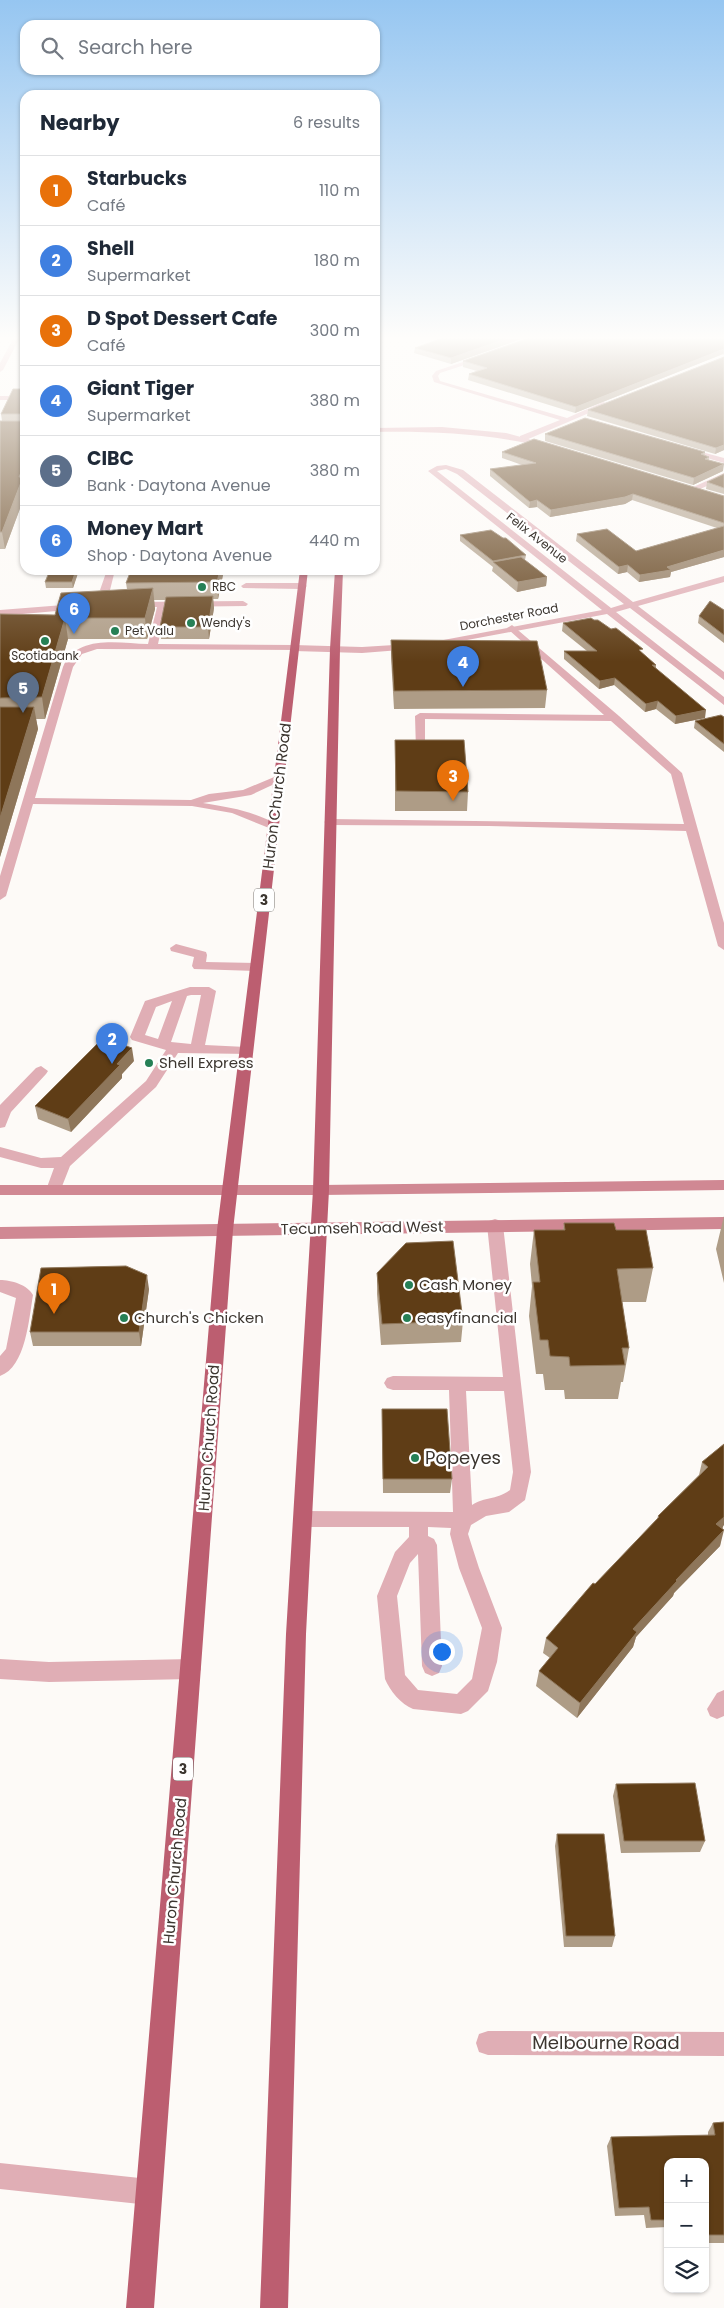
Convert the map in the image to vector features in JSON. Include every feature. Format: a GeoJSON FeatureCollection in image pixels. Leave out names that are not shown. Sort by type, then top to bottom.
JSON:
{"type":"FeatureCollection","features":[{"type":"Feature","properties":{"kind":"highway","name":"Huron Church Road"},"geometry":{"type":"LineString","coordinates":[[140,2308],[225,1230],[303,575]]}},
{"type":"Feature","properties":{"kind":"highway"},"geometry":{"type":"LineString","coordinates":[[274,2308],[295,1653],[321,1190],[330,822],[339,575]]}},
{"type":"Feature","properties":{"kind":"main road"},"geometry":{"type":"LineString","coordinates":[[0,1190],[321,1190],[724,1185]]}},
{"type":"Feature","properties":{"kind":"main road","name":"Tecumseh Road West"},"geometry":{"type":"LineString","coordinates":[[0,1233],[724,1223]]}},
{"type":"Feature","properties":{"kind":"street"},"geometry":{"type":"LineString","coordinates":[[552,447],[560,449]]}},
{"type":"Feature","properties":{"kind":"street"},"geometry":{"type":"LineString","coordinates":[[677,447],[724,461]]}},
{"type":"Feature","properties":{"kind":"street","name":"Felix Avenue"},"geometry":{"type":"LineString","coordinates":[[724,677],[630,606],[460,472],[448,467],[440,467],[432,471],[724,702]]}},
{"type":"Feature","properties":{"kind":"street"},"geometry":{"type":"LineString","coordinates":[[693,489],[724,475]]}},
{"type":"Feature","properties":{"kind":"street"},"geometry":{"type":"LineString","coordinates":[[684,486],[709,494]]}},
{"type":"Feature","properties":{"kind":"street"},"geometry":{"type":"LineString","coordinates":[[105,590],[110,575]]}},
{"type":"Feature","properties":{"kind":"street","name":"Dorchester Road"},"geometry":{"type":"LineString","coordinates":[[28,802],[47,724],[71,658],[76,652],[86,647],[362,650],[423,646],[610,611],[722,581]]}},
{"type":"Feature","properties":{"kind":"street"},"geometry":{"type":"LineString","coordinates":[[246,586],[302,586]]}},
{"type":"Feature","properties":{"kind":"street"},"geometry":{"type":"LineString","coordinates":[[125,604],[243,604]]}},
{"type":"Feature","properties":{"kind":"street"},"geometry":{"type":"LineString","coordinates":[[152,647],[162,604]]}},
{"type":"Feature","properties":{"kind":"street"},"geometry":{"type":"LineString","coordinates":[[0,613],[86,607]]}},
{"type":"Feature","properties":{"kind":"street"},"geometry":{"type":"LineString","coordinates":[[512,628],[676,772],[724,946]]}},
{"type":"Feature","properties":{"kind":"street"},"geometry":{"type":"LineString","coordinates":[[420,748],[420,716],[614,718]]}},
{"type":"Feature","properties":{"kind":"street"},"geometry":{"type":"LineString","coordinates":[[193,803],[205,796],[233,796],[262,788],[279,778]]}},
{"type":"Feature","properties":{"kind":"street"},"geometry":{"type":"LineString","coordinates":[[0,896],[28,802],[193,803],[202,807],[228,809],[252,816],[273,826]]}},
{"type":"Feature","properties":{"kind":"street"},"geometry":{"type":"LineString","coordinates":[[330,822],[489,823],[691,828]]}},
{"type":"Feature","properties":{"kind":"street"},"geometry":{"type":"LineString","coordinates":[[54,1190],[59,1172],[65,1162],[151,1084],[168,1046],[185,992],[199,966],[201,955],[176,948]]}},
{"type":"Feature","properties":{"kind":"street"},"geometry":{"type":"LineString","coordinates":[[199,966],[256,967]]}},
{"type":"Feature","properties":{"kind":"street"},"geometry":{"type":"LineString","coordinates":[[197,1049],[209,991],[185,992],[150,1004],[137,1037],[168,1046],[197,1049],[246,1051]]}},
{"type":"Feature","properties":{"kind":"street"},"geometry":{"type":"LineString","coordinates":[[0,1123],[4,1110],[41,1072]]}},
{"type":"Feature","properties":{"kind":"street"},"geometry":{"type":"LineString","coordinates":[[0,1152],[41,1163],[65,1162]]}},
{"type":"Feature","properties":{"kind":"street"},"geometry":{"type":"LineString","coordinates":[[303,1519],[463,1520],[483,1508],[502,1506],[518,1494],[522,1472],[495,1225]]}},
{"type":"Feature","properties":{"kind":"street"},"geometry":{"type":"LineString","coordinates":[[0,1286],[7,1286],[25,1295],[14,1350],[0,1369]]}},
{"type":"Feature","properties":{"kind":"street"},"geometry":{"type":"LineString","coordinates":[[393,1383],[512,1384]]}},
{"type":"Feature","properties":{"kind":"street"},"geometry":{"type":"LineString","coordinates":[[418,1519],[419,1540],[402,1558],[388,1596],[395,1679],[413,1699],[460,1704],[481,1684],[487,1662],[492,1628],[469,1568],[459,1534],[463,1520],[457,1384]]}},
{"type":"Feature","properties":{"kind":"street"},"geometry":{"type":"LineString","coordinates":[[419,1540],[427,1545],[432,1666]]}},
{"type":"Feature","properties":{"kind":"street"},"geometry":{"type":"LineString","coordinates":[[0,1669],[49,1672],[191,1669]]}},
{"type":"Feature","properties":{"kind":"street","name":"Melbourne Road"},"geometry":{"type":"LineString","coordinates":[[488,2043],[724,2044]]}},
{"type":"Feature","properties":{"kind":"street"},"geometry":{"type":"LineString","coordinates":[[0,2176],[149,2192]]}},
{"type":"Feature","properties":{"kind":"building"},"geometry":{"type":"Polygon","coordinates":[[[0,447],[20,447],[20,485],[2,532],[0,532],[0,447]]]}},
{"type":"Feature","properties":{"kind":"building"},"geometry":{"type":"Polygon","coordinates":[[[515,447],[560,447],[724,496],[724,523],[633,494],[551,510],[537,500],[530,502],[490,469],[536,463],[502,452],[515,447]]]}},
{"type":"Feature","properties":{"kind":"building"},"geometry":{"type":"Polygon","coordinates":[[[588,447],[686,447],[705,452],[701,454],[709,457],[705,459],[724,464],[694,478],[588,447]]]}},
{"type":"Feature","properties":{"kind":"building"},"geometry":{"type":"Polygon","coordinates":[[[724,474],[724,488],[707,482],[724,474]]]}},
{"type":"Feature","properties":{"kind":"building"},"geometry":{"type":"Polygon","coordinates":[[[724,526],[724,550],[667,567],[671,570],[640,575],[628,565],[619,567],[577,534],[607,529],[636,551],[724,526]]]}},
{"type":"Feature","properties":{"kind":"building"},"geometry":{"type":"Polygon","coordinates":[[[491,530],[506,538],[526,555],[493,561],[460,535],[491,530]]]}},
{"type":"Feature","properties":{"kind":"building"},"geometry":{"type":"Polygon","coordinates":[[[521,557],[547,577],[518,582],[493,562],[521,557]]]}},
{"type":"Feature","properties":{"kind":"building"},"geometry":{"type":"Polygon","coordinates":[[[48,575],[74,575],[72,582],[45,582],[48,575]]]}},
{"type":"Feature","properties":{"kind":"building"},"geometry":{"type":"Polygon","coordinates":[[[129,575],[219,575],[217,582],[126,583],[129,575]]]}},
{"type":"Feature","properties":{"kind":"building"},"geometry":{"type":"Polygon","coordinates":[[[153,588],[145,618],[65,618],[42,697],[0,698],[0,614],[55,615],[61,593],[153,588]]]}},
{"type":"Feature","properties":{"kind":"building"},"geometry":{"type":"Polygon","coordinates":[[[213,596],[208,627],[160,627],[166,597],[213,596]]]}},
{"type":"Feature","properties":{"kind":"building"},"geometry":{"type":"Polygon","coordinates":[[[710,601],[724,610],[724,635],[699,616],[710,601]]]}},
{"type":"Feature","properties":{"kind":"building"},"geometry":{"type":"Polygon","coordinates":[[[591,618],[598,620],[611,629],[616,628],[643,649],[639,650],[656,665],[652,665],[706,710],[676,716],[658,701],[646,704],[615,678],[600,681],[564,651],[597,651],[563,623],[591,618]]]}},
{"type":"Feature","properties":{"kind":"building"},"geometry":{"type":"Polygon","coordinates":[[[391,640],[537,641],[547,690],[394,691],[391,640]]]}},
{"type":"Feature","properties":{"kind":"building"},"geometry":{"type":"Polygon","coordinates":[[[0,707],[34,707],[0,818],[0,707]]]}},
{"type":"Feature","properties":{"kind":"building"},"geometry":{"type":"Polygon","coordinates":[[[721,715],[724,717],[724,744],[695,721],[721,715]]]}},
{"type":"Feature","properties":{"kind":"building"},"geometry":{"type":"Polygon","coordinates":[[[395,740],[464,740],[468,792],[396,791],[395,740]]]}},
{"type":"Feature","properties":{"kind":"building"},"geometry":{"type":"Polygon","coordinates":[[[103,1038],[132,1048],[117,1064],[120,1065],[68,1119],[35,1106],[103,1038]]]}},
{"type":"Feature","properties":{"kind":"building"},"geometry":{"type":"Polygon","coordinates":[[[564,1223],[614,1223],[616,1230],[646,1230],[653,1268],[617,1269],[629,1348],[622,1348],[625,1365],[570,1366],[569,1357],[550,1356],[548,1340],[540,1340],[533,1282],[540,1282],[534,1230],[565,1230],[564,1223]]]}},
{"type":"Feature","properties":{"kind":"building"},"geometry":{"type":"Polygon","coordinates":[[[453,1241],[463,1321],[382,1324],[377,1273],[406,1243],[453,1241]]]}},
{"type":"Feature","properties":{"kind":"building"},"geometry":{"type":"Polygon","coordinates":[[[126,1266],[147,1275],[139,1332],[30,1332],[41,1268],[126,1266]]]}},
{"type":"Feature","properties":{"kind":"building","name":"Popeyes"},"geometry":{"type":"Polygon","coordinates":[[[382,1409],[447,1409],[452,1479],[383,1479],[382,1409]]]}},
{"type":"Feature","properties":{"kind":"building"},"geometry":{"type":"Polygon","coordinates":[[[724,1444],[724,1517],[716,1524],[724,1530],[676,1580],[633,1629],[637,1632],[580,1703],[539,1671],[558,1648],[546,1638],[593,1583],[595,1584],[658,1516],[708,1467],[702,1462],[724,1444]]]}},
{"type":"Feature","properties":{"kind":"building"},"geometry":{"type":"Polygon","coordinates":[[[695,1783],[705,1841],[624,1841],[616,1784],[695,1783]]]}},
{"type":"Feature","properties":{"kind":"building"},"geometry":{"type":"Polygon","coordinates":[[[557,1834],[604,1834],[615,1936],[566,1936],[557,1834]]]}},
{"type":"Feature","properties":{"kind":"building"},"geometry":{"type":"Polygon","coordinates":[[[724,2122],[724,2235],[709,2235],[709,2158],[664,2158],[664,2220],[651,2220],[649,2207],[619,2208],[611,2137],[715,2135],[713,2123],[724,2122]]]}},
{"type":"Feature","properties":{"kind":"place","name":"RBC"},"geometry":{"type":"Point","coordinates":[202,587]}},
{"type":"Feature","properties":{"kind":"place","name":"Wendy's"},"geometry":{"type":"Point","coordinates":[191,623]}},
{"type":"Feature","properties":{"kind":"place","name":"Pet Valu"},"geometry":{"type":"Point","coordinates":[115,631]}},
{"type":"Feature","properties":{"kind":"place","name":"Money Mart"},"geometry":{"type":"Point","coordinates":[74,634]}},
{"type":"Feature","properties":{"kind":"place","name":"Scotiabank"},"geometry":{"type":"Point","coordinates":[45,641]}},
{"type":"Feature","properties":{"kind":"place","name":"Giant Tiger"},"geometry":{"type":"Point","coordinates":[463,687]}},
{"type":"Feature","properties":{"kind":"place","name":"CIBC"},"geometry":{"type":"Point","coordinates":[23,713]}},
{"type":"Feature","properties":{"kind":"place","name":"D Spot Dessert Cafe"},"geometry":{"type":"Point","coordinates":[453,801]}},
{"type":"Feature","properties":{"kind":"place","name":"Shell Express"},"geometry":{"type":"Point","coordinates":[149,1063]}},
{"type":"Feature","properties":{"kind":"place","name":"Shell"},"geometry":{"type":"Point","coordinates":[112,1064]}},
{"type":"Feature","properties":{"kind":"place","name":"Cash Money"},"geometry":{"type":"Point","coordinates":[409,1285]}},
{"type":"Feature","properties":{"kind":"place","name":"Starbucks"},"geometry":{"type":"Point","coordinates":[54,1314]}},
{"type":"Feature","properties":{"kind":"place","name":"Church's Chicken"},"geometry":{"type":"Point","coordinates":[124,1318]}},
{"type":"Feature","properties":{"kind":"place","name":"easyfinancial"},"geometry":{"type":"Point","coordinates":[407,1318]}},
{"type":"Feature","properties":{"kind":"place","name":"Popeyes"},"geometry":{"type":"Point","coordinates":[415,1458]}}]}
